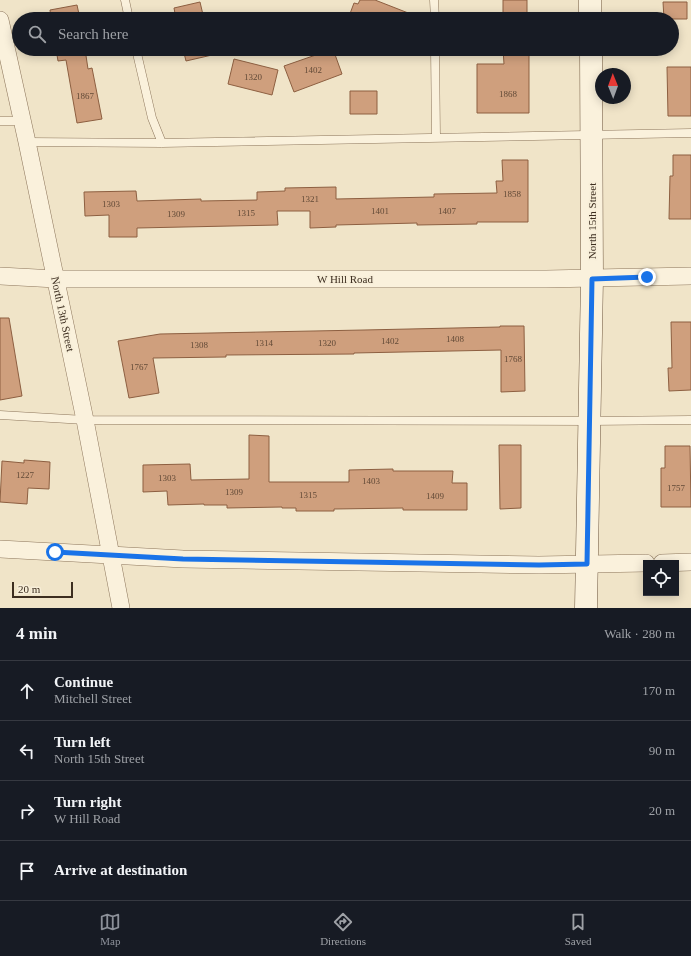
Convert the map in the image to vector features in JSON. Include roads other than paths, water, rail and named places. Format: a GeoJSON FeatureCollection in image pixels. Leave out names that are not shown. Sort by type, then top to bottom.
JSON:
{"type":"FeatureCollection","features":[{"type":"Feature","properties":{"kind":"street"},"geometry":{"type":"LineString","coordinates":[[590,0],[590,12]]}},
{"type":"Feature","properties":{"kind":"street","name":"North 13th Street"},"geometry":{"type":"LineString","coordinates":[[0,20],[56,279],[121,608]]}},
{"type":"Feature","properties":{"kind":"street","name":"North 15th Street"},"geometry":{"type":"LineString","coordinates":[[586,608],[592,279],[591,56]]}},
{"type":"Feature","properties":{"kind":"street","name":"W Hill Road"},"geometry":{"type":"LineString","coordinates":[[0,276],[56,279],[546,280],[691,276]]}},
{"type":"Feature","properties":{"kind":"street"},"geometry":{"type":"LineString","coordinates":[[0,549],[110,556],[191,559],[539,565],[643,563]]}},
{"type":"Feature","properties":{"kind":"street"},"geometry":{"type":"LineString","coordinates":[[679,562],[691,562]]}},
{"type":"Feature","properties":{"kind":"lane"},"geometry":{"type":"LineString","coordinates":[[125,0],[128,12]]}},
{"type":"Feature","properties":{"kind":"lane"},"geometry":{"type":"LineString","coordinates":[[434,0],[434,12]]}},
{"type":"Feature","properties":{"kind":"lane"},"geometry":{"type":"LineString","coordinates":[[138,56],[152,118],[162,143]]}},
{"type":"Feature","properties":{"kind":"lane"},"geometry":{"type":"LineString","coordinates":[[435,56],[436,137]]}},
{"type":"Feature","properties":{"kind":"lane"},"geometry":{"type":"LineString","coordinates":[[0,121],[22,121]]}},
{"type":"Feature","properties":{"kind":"lane"},"geometry":{"type":"LineString","coordinates":[[27,142],[162,143],[691,133]]}},
{"type":"Feature","properties":{"kind":"lane"},"geometry":{"type":"LineString","coordinates":[[0,415],[85,420],[691,420]]}}]}
